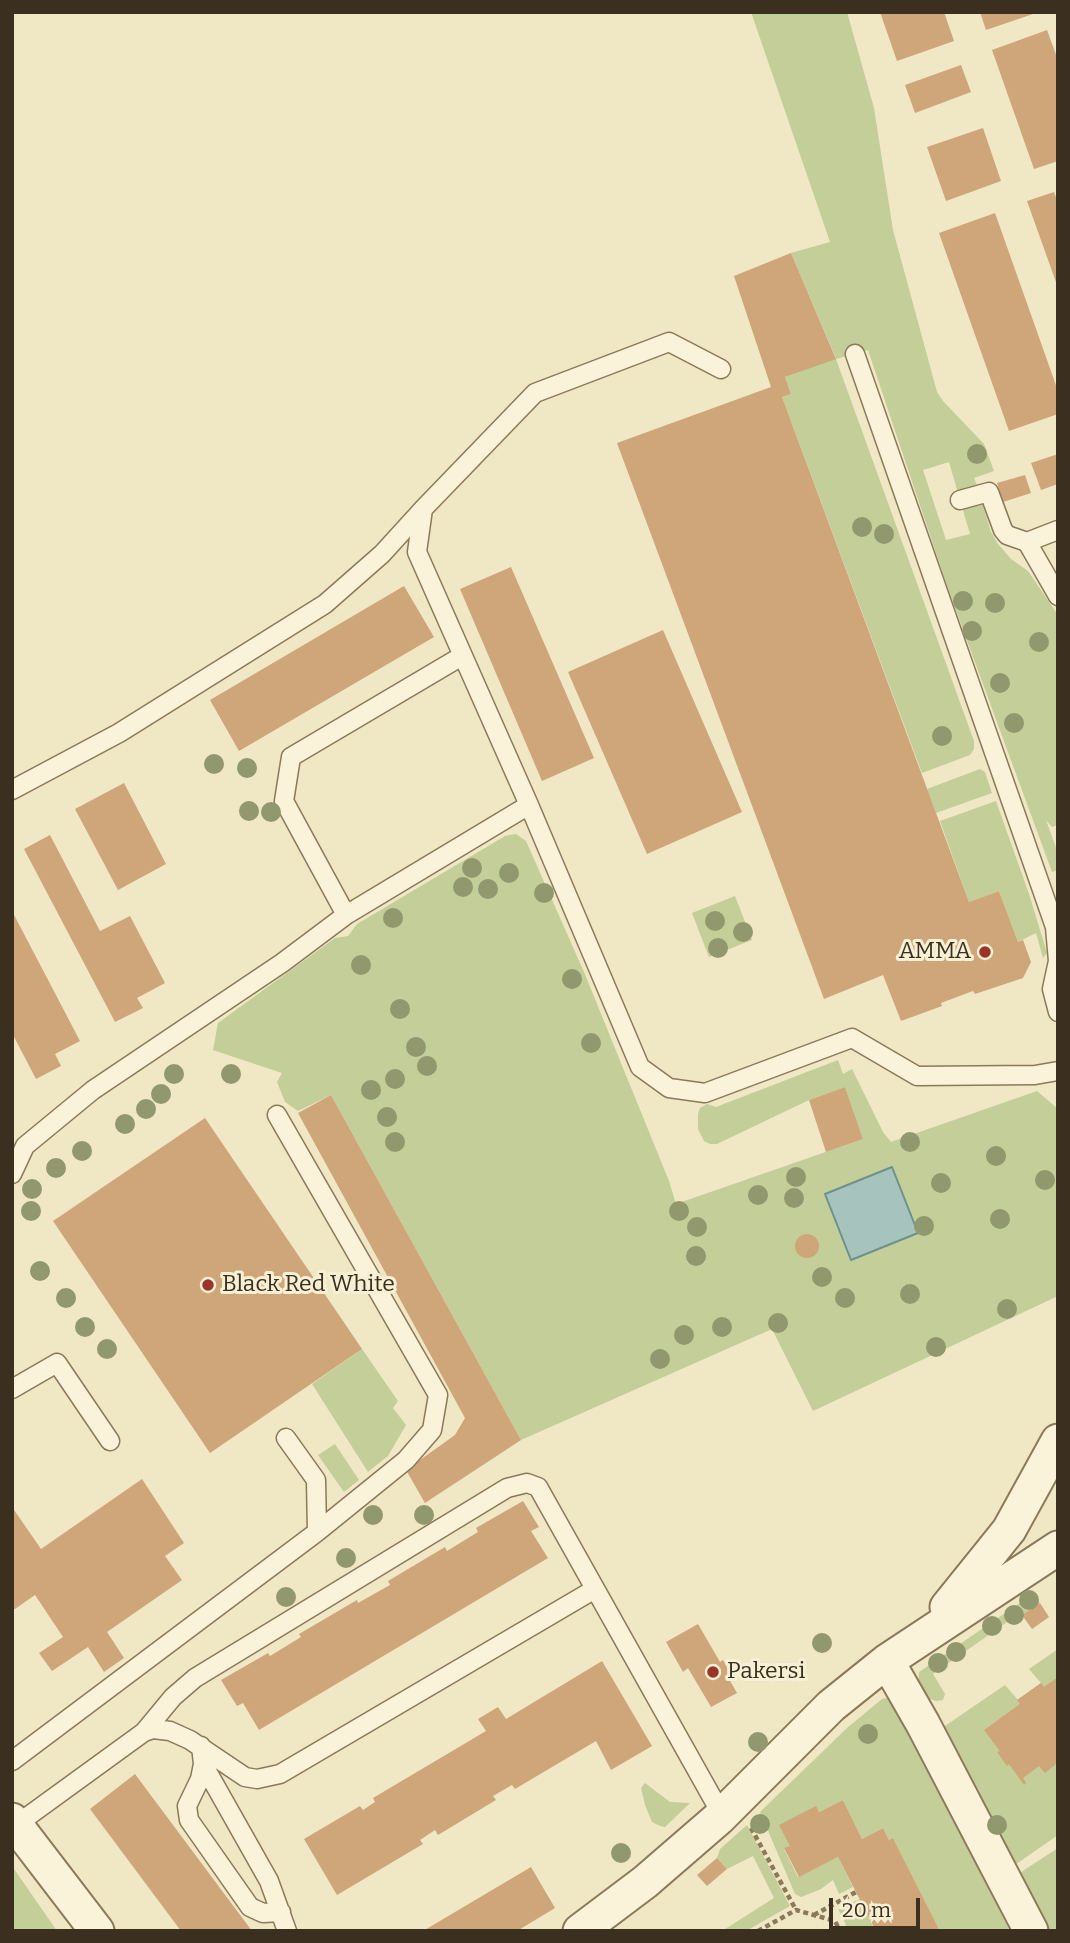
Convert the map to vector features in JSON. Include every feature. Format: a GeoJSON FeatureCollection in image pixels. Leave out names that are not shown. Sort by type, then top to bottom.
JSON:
{"type":"FeatureCollection","features":[{"type":"Feature","properties":{"kind":"street"},"geometry":{"type":"LineString","coordinates":[[916,1639],[957,1596],[1009,1530],[1058,1440]]}},
{"type":"Feature","properties":{"kind":"street"},"geometry":{"type":"LineString","coordinates":[[1058,1449],[1052,1478],[1058,1494]]}},
{"type":"Feature","properties":{"kind":"street"},"geometry":{"type":"LineString","coordinates":[[580,1931],[735,1818],[831,1706],[887,1661],[916,1639],[1058,1548]]}},
{"type":"Feature","properties":{"kind":"street"},"geometry":{"type":"LineString","coordinates":[[887,1661],[923,1724],[1031,1931]]}},
{"type":"Feature","properties":{"kind":"street"},"geometry":{"type":"LineString","coordinates":[[14,1823],[97,1931]]}},
{"type":"Feature","properties":{"kind":"lane"},"geometry":{"type":"LineString","coordinates":[[12,790],[119,733],[324,604],[382,554],[535,393],[669,342],[721,369]]}},
{"type":"Feature","properties":{"kind":"lane"},"geometry":{"type":"LineString","coordinates":[[855,354],[1055,927],[1058,961],[1052,989],[1058,1012]]}},
{"type":"Feature","properties":{"kind":"lane"},"geometry":{"type":"LineString","coordinates":[[960,500],[989,492],[1003,530],[1007,535],[1027,542],[1058,530]]}},
{"type":"Feature","properties":{"kind":"lane"},"geometry":{"type":"LineString","coordinates":[[424,509],[417,552],[640,1067],[669,1088],[705,1093],[852,1038],[917,1076],[1035,1074],[1058,1071]]}},
{"type":"Feature","properties":{"kind":"lane"},"geometry":{"type":"LineString","coordinates":[[1027,542],[1058,596]]}},
{"type":"Feature","properties":{"kind":"lane"},"geometry":{"type":"LineString","coordinates":[[346,915],[284,800],[291,757],[462,656]]}},
{"type":"Feature","properties":{"kind":"lane"},"geometry":{"type":"LineString","coordinates":[[12,1174],[25,1146],[93,1090],[282,963],[346,915],[528,805]]}},
{"type":"Feature","properties":{"kind":"lane"},"geometry":{"type":"LineString","coordinates":[[12,1761],[317,1532],[405,1460],[432,1430],[438,1395],[278,1115]]}},
{"type":"Feature","properties":{"kind":"lane"},"geometry":{"type":"LineString","coordinates":[[12,1389],[57,1363],[110,1441]]}},
{"type":"Feature","properties":{"kind":"lane"},"geometry":{"type":"LineString","coordinates":[[286,1438],[316,1480],[317,1532]]}},
{"type":"Feature","properties":{"kind":"lane"},"geometry":{"type":"LineString","coordinates":[[14,1823],[144,1732],[173,1698],[195,1678],[515,1484],[527,1483],[538,1487],[595,1589],[735,1818]]}},
{"type":"Feature","properties":{"kind":"lane"},"geometry":{"type":"LineString","coordinates":[[144,1732],[161,1729],[179,1735],[202,1755],[245,1777],[257,1779],[280,1774],[595,1589]]}},
{"type":"Feature","properties":{"kind":"lane"},"geometry":{"type":"LineString","coordinates":[[202,1755],[269,1881],[287,1931]]}},
{"type":"Feature","properties":{"kind":"lane"},"geometry":{"type":"LineString","coordinates":[[202,1755],[200,1780],[187,1806],[189,1820],[250,1907],[263,1913],[281,1912]]}},
{"type":"Feature","properties":{"kind":"path"},"geometry":{"type":"LineString","coordinates":[[735,1818],[796,1910],[835,1921],[840,1931]]}},
{"type":"Feature","properties":{"kind":"path"},"geometry":{"type":"LineString","coordinates":[[814,1915],[856,1892]]}},
{"type":"Feature","properties":{"kind":"path"},"geometry":{"type":"LineString","coordinates":[[758,1931],[796,1910]]}},
{"type":"Feature","properties":{"kind":"green space"},"geometry":{"type":"Polygon","coordinates":[[[751,12],[847,12],[874,108],[893,230],[937,392],[984,444],[994,471],[974,478],[978,488],[958,493],[949,462],[923,470],[946,540],[970,534],[962,507],[982,503],[991,532],[998,544],[1011,559],[1028,571],[1058,615],[1058,825],[1052,827],[1046,820],[1058,853],[1058,870],[1052,872],[947,586],[868,350],[836,359],[974,741],[974,749],[970,755],[922,773],[782,397],[791,394],[785,377],[836,358],[791,253],[830,242],[751,12]]]}},
{"type":"Feature","properties":{"kind":"green space"},"geometry":{"type":"Polygon","coordinates":[[[980,769],[985,772],[992,793],[936,813],[927,789],[980,769]]]}},
{"type":"Feature","properties":{"kind":"green space"},"geometry":{"type":"Polygon","coordinates":[[[996,801],[1047,953],[1043,958],[1036,933],[1018,942],[999,891],[969,902],[940,821],[996,801]]]}},
{"type":"Feature","properties":{"kind":"green space"},"geometry":{"type":"Polygon","coordinates":[[[516,834],[526,841],[584,972],[676,1204],[863,1139],[845,1087],[809,1100],[717,1144],[704,1141],[698,1129],[700,1108],[707,1104],[716,1107],[838,1060],[843,1074],[852,1069],[883,1132],[891,1142],[1037,1091],[1058,1109],[1058,1296],[813,1411],[772,1329],[521,1440],[331,1095],[298,1111],[285,1102],[277,1082],[282,1073],[213,1050],[218,1023],[335,938],[348,936],[357,924],[505,836],[516,834]]]}},
{"type":"Feature","properties":{"kind":"green space"},"geometry":{"type":"Polygon","coordinates":[[[735,896],[752,940],[709,957],[692,913],[735,896]]]}},
{"type":"Feature","properties":{"kind":"green space"},"geometry":{"type":"Polygon","coordinates":[[[362,1349],[398,1401],[393,1408],[406,1425],[388,1456],[368,1472],[312,1384],[362,1349]]]}},
{"type":"Feature","properties":{"kind":"green space"},"geometry":{"type":"Polygon","coordinates":[[[335,1444],[359,1480],[344,1492],[318,1455],[335,1444]]]}},
{"type":"Feature","properties":{"kind":"green space"},"geometry":{"type":"Polygon","coordinates":[[[1033,1594],[1040,1603],[1022,1615],[1020,1613],[933,1674],[945,1694],[943,1700],[923,1697],[918,1687],[919,1672],[1033,1594]]]}},
{"type":"Feature","properties":{"kind":"green space"},"geometry":{"type":"Polygon","coordinates":[[[1058,1649],[1058,1835],[1012,1867],[942,1728],[1005,1685],[1018,1700],[1041,1683],[1029,1669],[1058,1649]]]}},
{"type":"Feature","properties":{"kind":"green space"},"geometry":{"type":"Polygon","coordinates":[[[890,1697],[1010,1931],[940,1931],[893,1838],[889,1840],[883,1828],[862,1839],[843,1800],[819,1812],[790,1846],[784,1849],[798,1877],[838,1857],[853,1887],[839,1894],[833,1880],[821,1889],[801,1897],[795,1894],[760,1812],[847,1728],[882,1699],[890,1697]]]}},
{"type":"Feature","properties":{"kind":"green space"},"geometry":{"type":"Polygon","coordinates":[[[645,1783],[670,1802],[690,1803],[665,1827],[660,1826],[652,1822],[645,1805],[641,1788],[645,1783]]]}},
{"type":"Feature","properties":{"kind":"green space"},"geometry":{"type":"Polygon","coordinates":[[[747,1825],[790,1906],[746,1931],[722,1931],[774,1898],[753,1856],[727,1869],[717,1858],[720,1849],[747,1825]]]}},
{"type":"Feature","properties":{"kind":"green space"},"geometry":{"type":"Polygon","coordinates":[[[1058,1848],[1058,1931],[1045,1931],[1015,1876],[1058,1848]]]}},
{"type":"Feature","properties":{"kind":"green space"},"geometry":{"type":"Polygon","coordinates":[[[12,1866],[57,1931],[12,1931],[12,1866]]]}},
{"type":"Feature","properties":{"kind":"green space"},"geometry":{"type":"Polygon","coordinates":[[[860,1899],[873,1925],[862,1931],[849,1931],[838,1909],[860,1899]]]}},
{"type":"Feature","properties":{"kind":"water"},"geometry":{"type":"Polygon","coordinates":[[[892,1167],[918,1233],[851,1260],[825,1194],[892,1167]]]}},
{"type":"Feature","properties":{"kind":"building"},"geometry":{"type":"Polygon","coordinates":[[[880,12],[944,12],[954,41],[897,61],[880,12]]]}},
{"type":"Feature","properties":{"kind":"building"},"geometry":{"type":"Polygon","coordinates":[[[980,12],[1036,12],[1036,13],[986,30],[980,12]]]}},
{"type":"Feature","properties":{"kind":"building"},"geometry":{"type":"Polygon","coordinates":[[[1047,30],[1058,60],[1058,161],[1034,169],[992,50],[1047,30]]]}},
{"type":"Feature","properties":{"kind":"building"},"geometry":{"type":"Polygon","coordinates":[[[961,65],[971,92],[915,113],[905,85],[961,65]]]}},
{"type":"Feature","properties":{"kind":"building"},"geometry":{"type":"Polygon","coordinates":[[[983,128],[1001,181],[946,201],[927,147],[983,128]]]}},
{"type":"Feature","properties":{"kind":"building"},"geometry":{"type":"Polygon","coordinates":[[[1054,192],[1058,203],[1057,285],[1027,201],[1054,192]]]}},
{"type":"Feature","properties":{"kind":"building"},"geometry":{"type":"Polygon","coordinates":[[[995,213],[1058,391],[1058,414],[1009,431],[939,233],[995,213]]]}},
{"type":"Feature","properties":{"kind":"building"},"geometry":{"type":"Polygon","coordinates":[[[791,253],[836,359],[785,377],[791,394],[782,397],[969,902],[999,891],[1018,942],[1023,940],[1031,962],[1023,978],[975,994],[973,991],[901,1021],[883,975],[824,999],[617,443],[771,387],[734,276],[791,253]]]}},
{"type":"Feature","properties":{"kind":"building"},"geometry":{"type":"Polygon","coordinates":[[[1058,454],[1058,484],[1041,490],[1031,463],[1058,454]]]}},
{"type":"Feature","properties":{"kind":"building"},"geometry":{"type":"Polygon","coordinates":[[[1025,475],[1031,493],[1003,502],[997,483],[1025,475]]]}},
{"type":"Feature","properties":{"kind":"building"},"geometry":{"type":"Polygon","coordinates":[[[511,567],[594,758],[542,781],[460,589],[511,567]]]}},
{"type":"Feature","properties":{"kind":"building"},"geometry":{"type":"Polygon","coordinates":[[[404,586],[434,637],[239,751],[210,700],[404,586]]]}},
{"type":"Feature","properties":{"kind":"building"},"geometry":{"type":"Polygon","coordinates":[[[663,630],[742,812],[647,854],[568,672],[663,630]]]}},
{"type":"Feature","properties":{"kind":"building"},"geometry":{"type":"Polygon","coordinates":[[[124,783],[166,864],[118,890],[75,809],[124,783]]]}},
{"type":"Feature","properties":{"kind":"building"},"geometry":{"type":"Polygon","coordinates":[[[50,835],[100,931],[130,916],[165,983],[137,998],[143,1008],[115,1022],[24,849],[50,835]]]}},
{"type":"Feature","properties":{"kind":"building"},"geometry":{"type":"Polygon","coordinates":[[[12,911],[80,1041],[55,1054],[61,1066],[36,1079],[12,1033],[12,911]]]}},
{"type":"Feature","properties":{"kind":"building"},"geometry":{"type":"Polygon","coordinates":[[[845,1087],[863,1139],[826,1152],[809,1100],[845,1087]]]}},
{"type":"Feature","properties":{"kind":"building"},"geometry":{"type":"Polygon","coordinates":[[[331,1095],[521,1440],[425,1503],[406,1470],[455,1435],[465,1418],[298,1113],[331,1095]]]}},
{"type":"Feature","properties":{"kind":"building","name":"Black Red White"},"geometry":{"type":"Polygon","coordinates":[[[205,1118],[362,1349],[210,1453],[53,1221],[205,1118]]]}},
{"type":"Feature","properties":{"kind":"building"},"geometry":{"type":"Polygon","coordinates":[[[807,1234],[818,1241],[819,1246],[812,1257],[807,1258],[796,1251],[795,1246],[802,1235],[807,1234]]]}},
{"type":"Feature","properties":{"kind":"building"},"geometry":{"type":"Polygon","coordinates":[[[142,1479],[184,1543],[165,1556],[182,1580],[107,1632],[124,1658],[104,1672],[88,1647],[52,1671],[39,1653],[63,1637],[35,1595],[12,1611],[12,1507],[41,1549],[142,1479]]]}},
{"type":"Feature","properties":{"kind":"building"},"geometry":{"type":"Polygon","coordinates":[[[523,1501],[539,1527],[531,1531],[548,1558],[259,1730],[243,1703],[237,1706],[221,1680],[268,1653],[270,1656],[301,1637],[299,1634],[357,1600],[358,1603],[390,1585],[388,1581],[445,1547],[447,1551],[478,1532],[476,1528],[523,1501]]]}},
{"type":"Feature","properties":{"kind":"building"},"geometry":{"type":"Polygon","coordinates":[[[1040,1603],[1049,1617],[1032,1629],[1022,1615],[1040,1603]]]}},
{"type":"Feature","properties":{"kind":"building"},"geometry":{"type":"Polygon","coordinates":[[[698,1624],[720,1662],[723,1660],[733,1678],[729,1679],[737,1693],[711,1707],[688,1668],[683,1672],[666,1642],[698,1624]]]}},
{"type":"Feature","properties":{"kind":"building"},"geometry":{"type":"Polygon","coordinates":[[[602,1661],[652,1746],[611,1770],[596,1741],[515,1789],[512,1785],[493,1796],[496,1800],[438,1835],[435,1830],[420,1840],[423,1844],[337,1895],[304,1839],[360,1806],[363,1810],[375,1802],[373,1798],[486,1731],[478,1719],[498,1707],[506,1719],[602,1661]]]}},
{"type":"Feature","properties":{"kind":"building"},"geometry":{"type":"Polygon","coordinates":[[[1058,1677],[1058,1757],[1055,1765],[1045,1773],[1039,1766],[1023,1778],[1026,1783],[1024,1785],[1009,1764],[1007,1766],[997,1752],[1000,1751],[984,1730],[1020,1704],[1017,1700],[1041,1683],[1044,1687],[1058,1677]]]}},
{"type":"Feature","properties":{"kind":"building"},"geometry":{"type":"Polygon","coordinates":[[[135,1774],[252,1931],[181,1931],[90,1809],[135,1774]]]}},
{"type":"Feature","properties":{"kind":"building"},"geometry":{"type":"Polygon","coordinates":[[[843,1800],[862,1839],[883,1828],[889,1840],[893,1838],[940,1931],[876,1931],[838,1857],[799,1877],[784,1848],[790,1846],[779,1825],[816,1806],[819,1812],[843,1800]]]}},
{"type":"Feature","properties":{"kind":"building"},"geometry":{"type":"Polygon","coordinates":[[[717,1858],[727,1869],[707,1886],[697,1875],[717,1858]]]}},
{"type":"Feature","properties":{"kind":"building"},"geometry":{"type":"Polygon","coordinates":[[[531,1867],[555,1908],[517,1931],[423,1931],[531,1867]]]}},
{"type":"Feature","properties":{"kind":"place","name":"AMMA"},"geometry":{"type":"Point","coordinates":[985,952]}},
{"type":"Feature","properties":{"kind":"place","name":"Black Red White"},"geometry":{"type":"Point","coordinates":[208,1285]}},
{"type":"Feature","properties":{"kind":"place","name":"Pakersi"},"geometry":{"type":"Point","coordinates":[713,1672]}}]}
